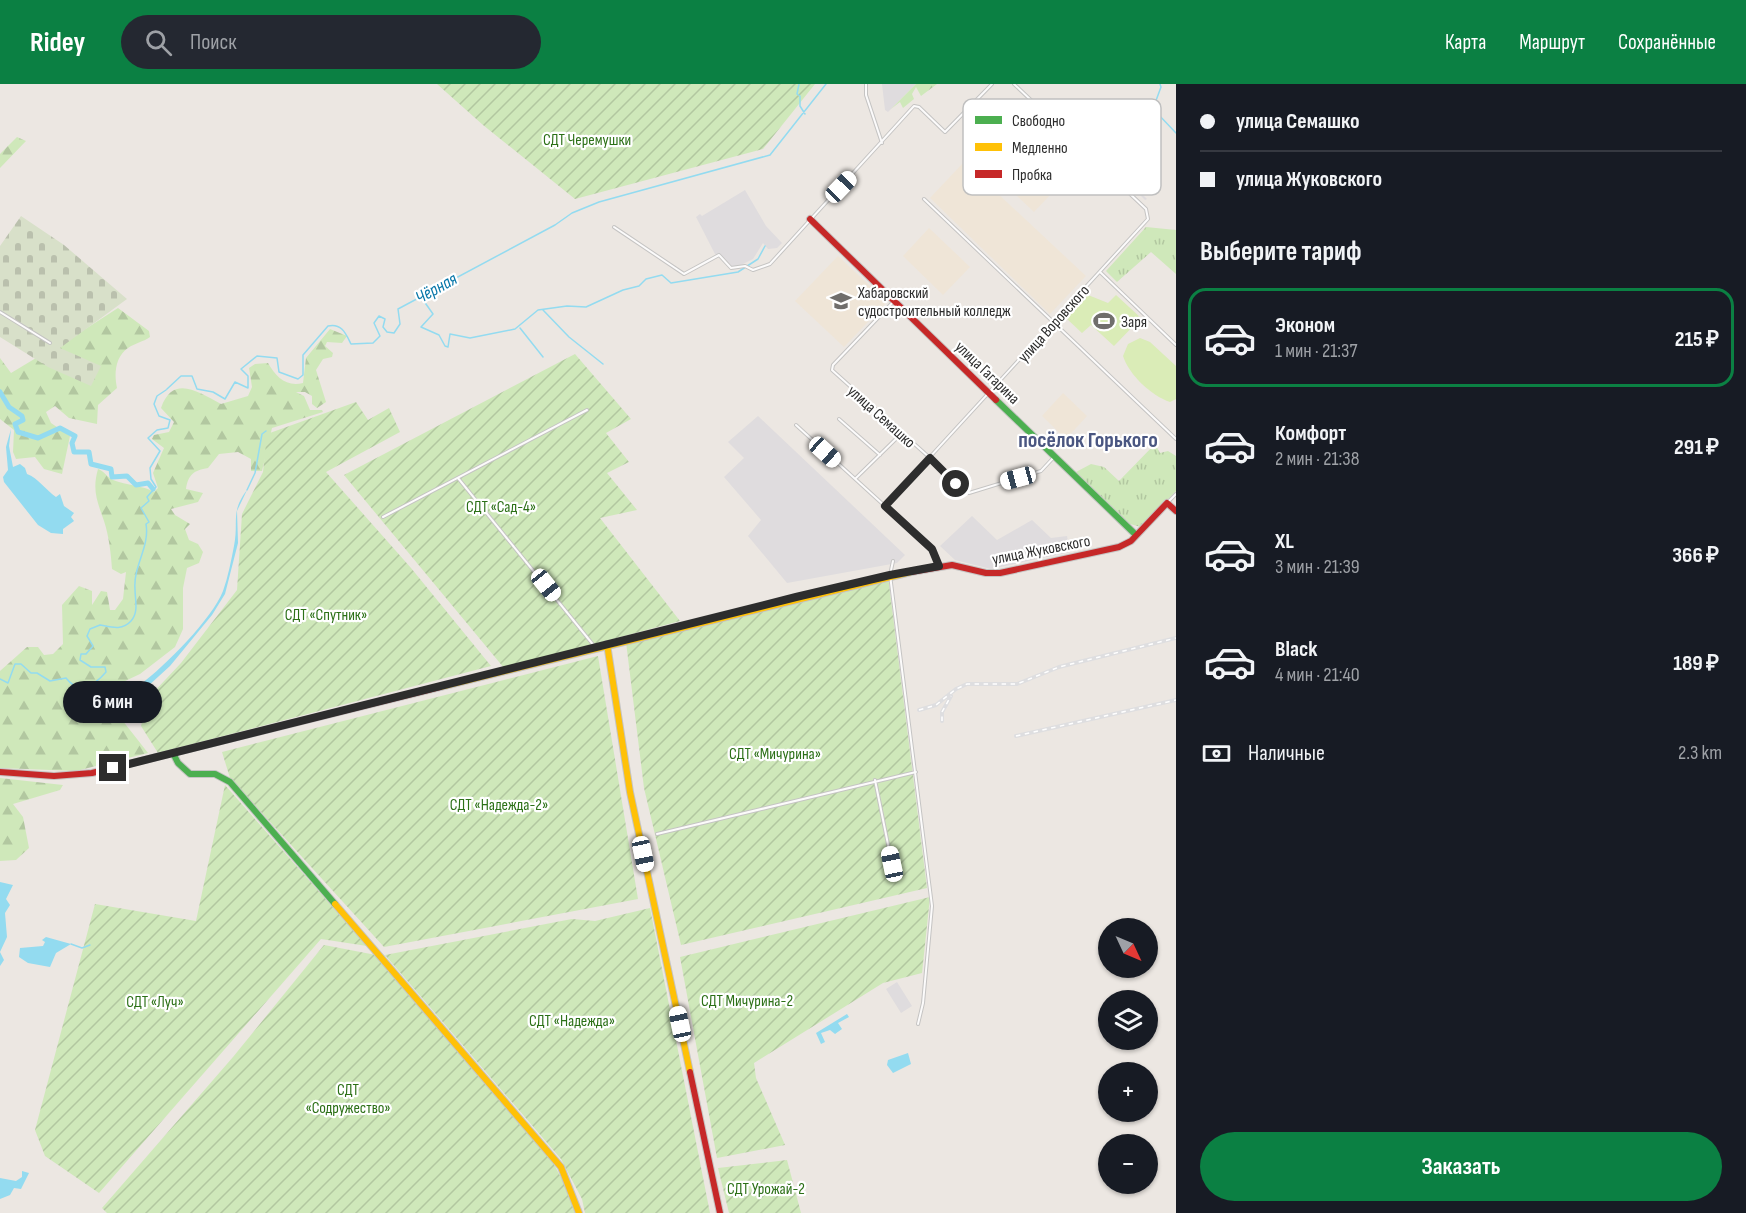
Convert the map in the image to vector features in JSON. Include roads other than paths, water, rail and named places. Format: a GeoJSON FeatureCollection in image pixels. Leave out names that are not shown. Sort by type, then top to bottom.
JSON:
{"type":"FeatureCollection","features":[{"type":"Feature","properties":{"kind":"street"},"geometry":{"type":"LineString","coordinates":[[866,84],[866,95],[882,142]]}},
{"type":"Feature","properties":{"kind":"street"},"geometry":{"type":"LineString","coordinates":[[978,99],[992,84]]}},
{"type":"Feature","properties":{"kind":"street","name":"улица Воровского"},"geometry":{"type":"LineString","coordinates":[[1014,84],[1030,99]]}},
{"type":"Feature","properties":{"kind":"street"},"geometry":{"type":"LineString","coordinates":[[614,227],[684,274],[688,274],[719,255],[729,268],[746,266],[755,270],[771,264],[781,250],[915,105],[941,129],[948,131],[963,115]]}},
{"type":"Feature","properties":{"kind":"street","name":"улица Воровского"},"geometry":{"type":"LineString","coordinates":[[885,506],[1148,219],[1146,209],[1131,195]]}},
{"type":"Feature","properties":{"kind":"street"},"geometry":{"type":"LineString","coordinates":[[924,199],[1176,439]]}},
{"type":"Feature","properties":{"kind":"street","name":"улица Гагарина"},"geometry":{"type":"LineString","coordinates":[[810,219],[1136,535]]}},
{"type":"Feature","properties":{"kind":"street"},"geometry":{"type":"LineString","coordinates":[[1099,271],[1176,345]]}},
{"type":"Feature","properties":{"kind":"street","name":"улица Семашко"},"geometry":{"type":"LineString","coordinates":[[895,300],[833,365],[832,370],[969,494],[1041,471],[1055,456]]}},
{"type":"Feature","properties":{"kind":"street"},"geometry":{"type":"LineString","coordinates":[[0,312],[50,343]]}},
{"type":"Feature","properties":{"kind":"street"},"geometry":{"type":"LineString","coordinates":[[383,517],[587,410]]}},
{"type":"Feature","properties":{"kind":"street"},"geometry":{"type":"LineString","coordinates":[[840,419],[880,455]]}},
{"type":"Feature","properties":{"kind":"street"},"geometry":{"type":"LineString","coordinates":[[796,425],[932,549],[939,566]]}},
{"type":"Feature","properties":{"kind":"street"},"geometry":{"type":"LineString","coordinates":[[855,479],[901,434]]}},
{"type":"Feature","properties":{"kind":"street"},"geometry":{"type":"LineString","coordinates":[[458,478],[595,647]]}},
{"type":"Feature","properties":{"kind":"street"},"geometry":{"type":"LineString","coordinates":[[1176,494],[1167,503],[1176,511]]}},
{"type":"Feature","properties":{"kind":"street","name":"улица Жуковского"},"geometry":{"type":"LineString","coordinates":[[0,772],[78,776],[890,575],[939,566],[964,567],[986,573],[1000,573],[1119,547],[1127,545],[1167,503]]}},
{"type":"Feature","properties":{"kind":"street"},"geometry":{"type":"LineString","coordinates":[[893,561],[890,575],[932,906],[923,1004],[918,1024]]}},
{"type":"Feature","properties":{"kind":"street"},"geometry":{"type":"LineString","coordinates":[[607,644],[630,792],[720,1213]]}},
{"type":"Feature","properties":{"kind":"street"},"geometry":{"type":"LineString","coordinates":[[173,753],[178,763],[190,774],[215,774],[230,782],[561,1167],[570,1182],[579,1213]]}},
{"type":"Feature","properties":{"kind":"street"},"geometry":{"type":"LineString","coordinates":[[657,834],[915,772]]}},
{"type":"Feature","properties":{"kind":"street"},"geometry":{"type":"LineString","coordinates":[[875,780],[895,879]]}},
{"type":"Feature","properties":{"kind":"water"},"geometry":{"type":"Polygon","coordinates":[[[11,429],[9,446],[13,467],[20,464],[25,468],[27,474],[35,478],[56,497],[60,494],[64,506],[74,513],[71,517],[74,521],[63,529],[63,534],[51,533],[38,525],[4,482],[3,477],[8,470],[6,447],[11,429]]]}},
{"type":"Feature","properties":{"kind":"water"},"geometry":{"type":"Polygon","coordinates":[[[237,511],[238,543],[225,594],[212,615],[170,666],[147,687],[149,689],[140,697],[124,691],[130,681],[141,684],[199,628],[223,591],[231,563],[237,511]]]}},
{"type":"Feature","properties":{"kind":"water"},"geometry":{"type":"Polygon","coordinates":[[[0,882],[13,885],[6,899],[10,905],[5,913],[7,937],[0,952],[0,882]]]}},
{"type":"Feature","properties":{"kind":"water"},"geometry":{"type":"Polygon","coordinates":[[[46,937],[71,944],[56,953],[50,967],[28,963],[19,957],[20,948],[43,946],[45,942],[42,940],[46,937]]]}},
{"type":"Feature","properties":{"kind":"water"},"geometry":{"type":"Polygon","coordinates":[[[0,952],[4,960],[0,966],[0,952]]]}},
{"type":"Feature","properties":{"kind":"water"},"geometry":{"type":"Polygon","coordinates":[[[847,1014],[849,1017],[838,1023],[842,1029],[835,1034],[830,1030],[821,1033],[825,1042],[821,1044],[816,1033],[847,1014]]]}},
{"type":"Feature","properties":{"kind":"water"},"geometry":{"type":"Polygon","coordinates":[[[908,1053],[911,1064],[893,1073],[887,1065],[888,1060],[908,1053]]]}},
{"type":"Feature","properties":{"kind":"water"},"geometry":{"type":"Polygon","coordinates":[[[22,1171],[29,1173],[21,1189],[14,1188],[10,1195],[0,1199],[0,1178],[16,1181],[22,1177],[22,1171]]]}},
{"type":"Feature","properties":{"kind":"waterway"},"geometry":{"type":"LineString","coordinates":[[799,84],[797,94],[800,96],[800,106],[805,114]]}},
{"type":"Feature","properties":{"kind":"waterway","name":"Чёрная"},"geometry":{"type":"LineString","coordinates":[[167,389],[181,376],[192,376],[197,389],[213,392],[225,399],[235,382],[248,388],[248,376],[241,369],[257,356],[277,358],[279,372],[298,379],[303,375],[303,355],[328,326],[340,328],[351,344],[373,343],[380,336],[374,323],[379,316],[385,319],[383,327],[387,332],[394,333],[400,324],[398,309],[555,225],[572,213],[599,202],[770,155],[826,84]]}},
{"type":"Feature","properties":{"kind":"waterway"},"geometry":{"type":"LineString","coordinates":[[1157,99],[1160,84]]}},
{"type":"Feature","properties":{"kind":"waterway"},"geometry":{"type":"LineString","coordinates":[[1161,117],[1176,133]]}},
{"type":"Feature","properties":{"kind":"waterway"},"geometry":{"type":"LineString","coordinates":[[421,297],[433,314],[421,327],[439,335],[448,347],[450,334],[470,338],[515,329],[538,310],[567,306],[586,307],[623,290],[639,286],[646,279],[662,275],[671,283],[738,272],[758,259],[765,246]]}},
{"type":"Feature","properties":{"kind":"waterway"},"geometry":{"type":"LineString","coordinates":[[543,310],[569,337],[603,364]]}},
{"type":"Feature","properties":{"kind":"waterway"},"geometry":{"type":"LineString","coordinates":[[520,328],[543,357]]}},
{"type":"Feature","properties":{"kind":"waterway","name":"Чёрная"},"geometry":{"type":"LineString","coordinates":[[0,679],[8,683],[15,664],[21,664],[31,673],[37,673],[50,681],[66,678],[81,687],[91,685],[106,672],[105,667],[91,667],[80,660],[81,654],[86,654],[93,646],[87,636],[90,629],[100,625],[116,628],[124,626],[135,614],[136,572],[146,541],[146,524],[149,522],[141,508],[149,501],[147,497],[156,487],[151,479],[150,468],[160,451],[148,438],[157,430],[168,428],[170,420],[159,416],[154,404],[157,396],[166,390]]}},
{"type":"Feature","properties":{"kind":"waterway"},"geometry":{"type":"LineString","coordinates":[[0,392],[9,407],[22,416],[23,420],[15,424],[18,432],[38,438],[60,428],[75,436],[72,443],[74,452],[89,452],[91,464],[111,469],[112,477],[127,476],[136,485],[148,483],[153,489]]}},
{"type":"Feature","properties":{"kind":"waterway"},"geometry":{"type":"LineString","coordinates":[[247,490],[255,473],[262,434],[266,431]]}},
{"type":"Feature","properties":{"kind":"waterway"},"geometry":{"type":"LineString","coordinates":[[71,944],[82,948],[90,945]]}},
{"type":"Feature","properties":{"kind":"railway"},"geometry":{"type":"LineString","coordinates":[[919,710],[936,705],[956,689],[967,684],[1017,684],[1059,667],[1176,638]]}},
{"type":"Feature","properties":{"kind":"railway"},"geometry":{"type":"LineString","coordinates":[[942,721],[942,712],[951,696]]}},
{"type":"Feature","properties":{"kind":"railway"},"geometry":{"type":"LineString","coordinates":[[1016,736],[1176,700]]}},
{"type":"Feature","properties":{"kind":"place","name":"Хабаровский судостроительный колледж"},"geometry":{"type":"Point","coordinates":[841,301]}},
{"type":"Feature","properties":{"kind":"place","name":"Заря"},"geometry":{"type":"Point","coordinates":[1104,321]}},
{"type":"Feature","properties":{"kind":"district","name":"посёлок Горького"},"geometry":{"type":"Point","coordinates":[1088,439]}},
{"type":"Feature","properties":{"kind":"park label","name":"СДТ Черемушки"},"geometry":{"type":"Point","coordinates":[587,139]}},
{"type":"Feature","properties":{"kind":"park label","name":"СДТ «Сад-4»"},"geometry":{"type":"Point","coordinates":[501,506]}},
{"type":"Feature","properties":{"kind":"park label","name":"СДТ «Спутник»"},"geometry":{"type":"Point","coordinates":[326,614]}},
{"type":"Feature","properties":{"kind":"park label","name":"СДТ «Мичурина»"},"geometry":{"type":"Point","coordinates":[775,753]}},
{"type":"Feature","properties":{"kind":"park label","name":"СДТ «Надежда-2»"},"geometry":{"type":"Point","coordinates":[499,804]}},
{"type":"Feature","properties":{"kind":"park label","name":"СДТ Мичурина-2"},"geometry":{"type":"Point","coordinates":[747,1000]}},
{"type":"Feature","properties":{"kind":"park label","name":"СДТ «Луч»"},"geometry":{"type":"Point","coordinates":[155,1001]}},
{"type":"Feature","properties":{"kind":"park label","name":"СДТ «Надежда»"},"geometry":{"type":"Point","coordinates":[572,1020]}},
{"type":"Feature","properties":{"kind":"park label","name":"СДТ «Содружество»"},"geometry":{"type":"Point","coordinates":[348,1098]}},
{"type":"Feature","properties":{"kind":"park label","name":"СДТ Урожай-2"},"geometry":{"type":"Point","coordinates":[766,1188]}}]}
